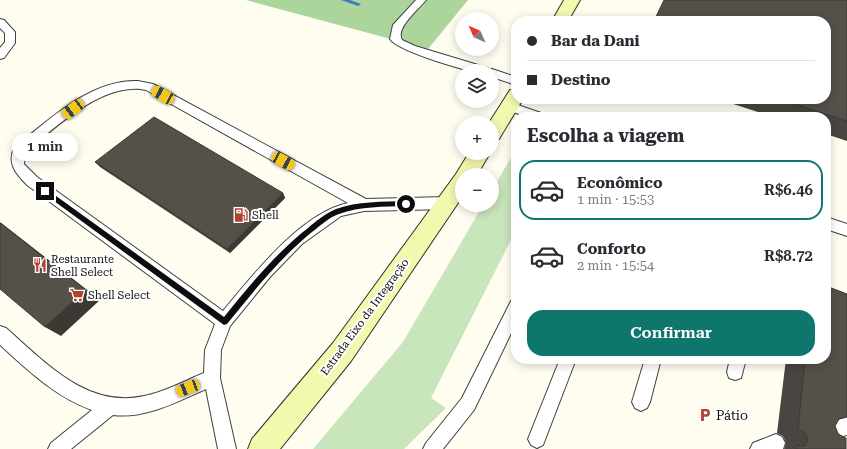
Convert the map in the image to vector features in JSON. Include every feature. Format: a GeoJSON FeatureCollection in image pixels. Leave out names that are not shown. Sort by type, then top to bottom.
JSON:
{"type":"FeatureCollection","features":[{"type":"Feature","properties":{"kind":"main road"},"geometry":{"type":"LineString","coordinates":[[563,16],[572,0]]}},
{"type":"Feature","properties":{"kind":"main road"},"geometry":{"type":"LineString","coordinates":[[499,123],[511,103]]}},
{"type":"Feature","properties":{"kind":"main road","name":"Estrada Eixo da Integração"},"geometry":{"type":"LineString","coordinates":[[262,449],[342,352],[455,190]]}},
{"type":"Feature","properties":{"kind":"lane"},"geometry":{"type":"LineString","coordinates":[[421,0],[398,25],[395,39],[411,48],[462,64]]}},
{"type":"Feature","properties":{"kind":"lane"},"geometry":{"type":"LineString","coordinates":[[0,22],[10,32],[10,42],[0,56]]}},
{"type":"Feature","properties":{"kind":"lane"},"geometry":{"type":"LineString","coordinates":[[499,75],[511,79]]}},
{"type":"Feature","properties":{"kind":"lane"},"geometry":{"type":"LineString","coordinates":[[224,321],[32,182],[19,168],[16,159],[19,150],[84,100],[102,91],[133,84],[149,87],[364,205]]}},
{"type":"Feature","properties":{"kind":"lane"},"geometry":{"type":"LineString","coordinates":[[519,104],[532,112]]}},
{"type":"Feature","properties":{"kind":"lane"},"geometry":{"type":"LineString","coordinates":[[227,449],[212,378],[213,350],[224,321],[265,272],[297,240],[337,211],[364,205],[446,203]]}},
{"type":"Feature","properties":{"kind":"lane"},"geometry":{"type":"LineString","coordinates":[[831,225],[847,230]]}},
{"type":"Feature","properties":{"kind":"lane"},"geometry":{"type":"LineString","coordinates":[[432,449],[468,404],[511,316]]}},
{"type":"Feature","properties":{"kind":"lane"},"geometry":{"type":"LineString","coordinates":[[0,334],[69,391],[88,402],[108,407],[144,405],[212,378]]}},
{"type":"Feature","properties":{"kind":"lane"},"geometry":{"type":"LineString","coordinates":[[537,439],[566,364]]}},
{"type":"Feature","properties":{"kind":"lane"},"geometry":{"type":"LineString","coordinates":[[641,402],[652,364]]}},
{"type":"Feature","properties":{"kind":"lane"},"geometry":{"type":"LineString","coordinates":[[57,449],[108,407]]}},
{"type":"Feature","properties":{"kind":"lane"},"geometry":{"type":"LineString","coordinates":[[824,432],[847,426]]}},
{"type":"Feature","properties":{"kind":"green space"},"geometry":{"type":"Polygon","coordinates":[[[246,0],[468,0],[458,12],[455,12],[455,16],[428,49],[246,0]]]}},
{"type":"Feature","properties":{"kind":"green space"},"geometry":{"type":"Polygon","coordinates":[[[511,158],[511,240],[431,398],[446,408],[404,449],[313,449],[403,342],[479,212],[499,212],[499,178],[511,158]]]}},
{"type":"Feature","properties":{"kind":"building"},"geometry":{"type":"Polygon","coordinates":[[[664,0],[847,0],[847,121],[831,116],[831,112],[819,112],[794,104],[831,104],[831,16],[656,16],[664,0]]]}},
{"type":"Feature","properties":{"kind":"building"},"geometry":{"type":"Polygon","coordinates":[[[154,117],[283,193],[227,249],[95,162],[154,117]]]}},
{"type":"Feature","properties":{"kind":"building"},"geometry":{"type":"Polygon","coordinates":[[[0,223],[86,290],[45,327],[0,289],[0,223]]]}},
{"type":"Feature","properties":{"kind":"building"},"geometry":{"type":"Polygon","coordinates":[[[831,288],[847,294],[847,417],[839,419],[835,426],[838,434],[846,438],[846,449],[796,449],[796,446],[805,446],[808,439],[804,432],[798,428],[804,364],[831,364],[831,288]]]}},
{"type":"Feature","properties":{"kind":"waterway"},"geometry":{"type":"LineString","coordinates":[[344,0],[358,4]]}},
{"type":"Feature","properties":{"kind":"place","name":"Shell"},"geometry":{"type":"Point","coordinates":[241,215]}},
{"type":"Feature","properties":{"kind":"place","name":"Restaurante Shell Select"},"geometry":{"type":"Point","coordinates":[40,265]}},
{"type":"Feature","properties":{"kind":"place","name":"Shell Select"},"geometry":{"type":"Point","coordinates":[77,295]}},
{"type":"Feature","properties":{"kind":"place","name":"Pátio"},"geometry":{"type":"Point","coordinates":[705,415]}},
{"type":"Feature","properties":{"kind":"route"},"geometry":{"type":"LineString","coordinates":[[45,191],[224,321],[265,272],[297,240],[337,211],[364,205],[406,204]]}}]}
